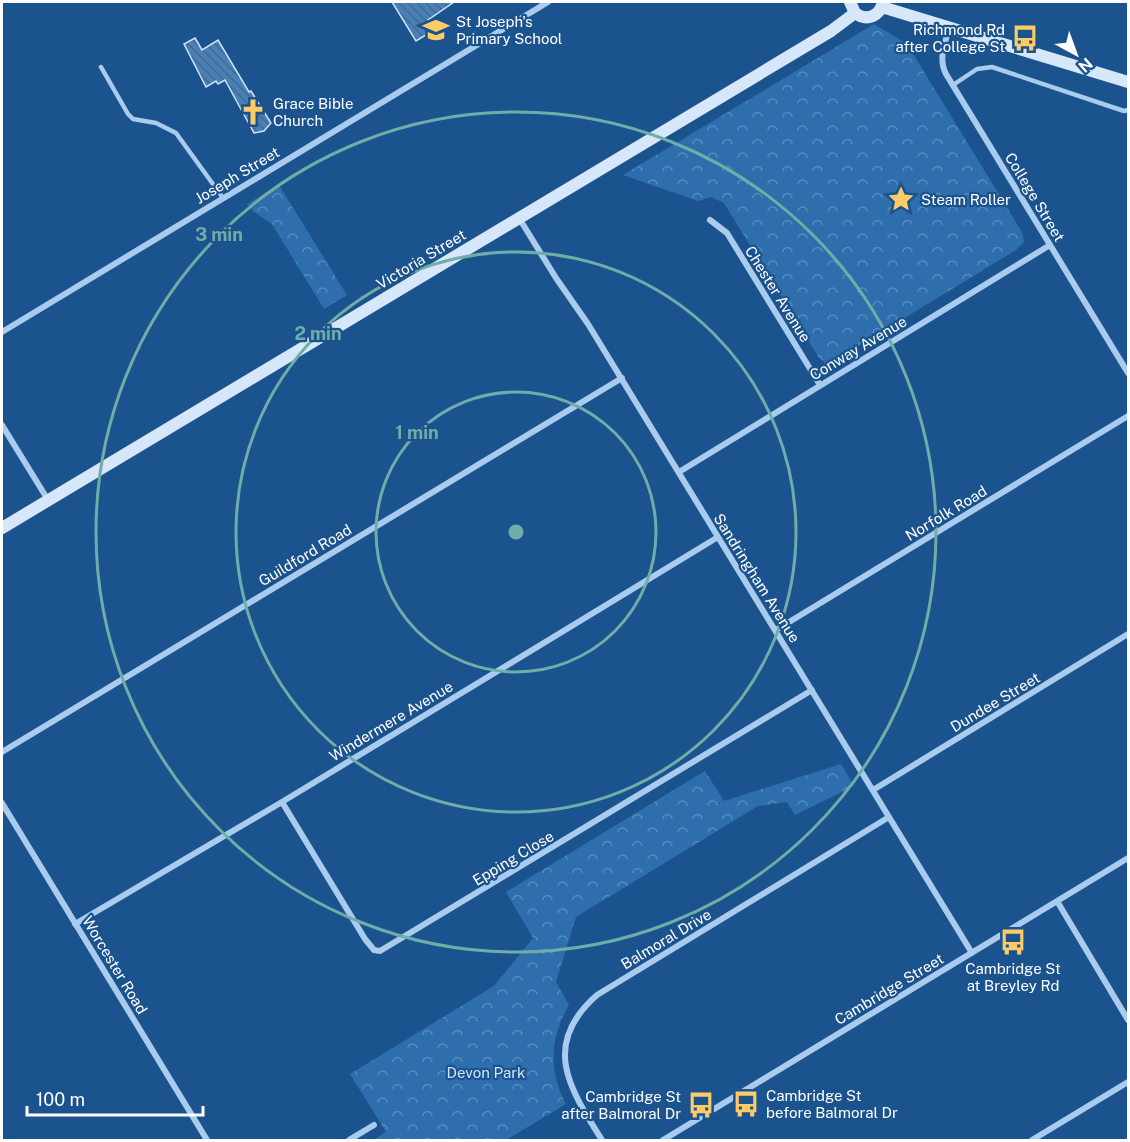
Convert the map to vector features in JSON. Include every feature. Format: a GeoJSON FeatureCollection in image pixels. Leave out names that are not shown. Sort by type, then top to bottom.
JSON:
{"type":"FeatureCollection","features":[{"type":"Feature","properties":{"kind":"street","name":"Joseph Street"},"geometry":{"type":"LineString","coordinates":[[2,332],[548,2]]}},
{"type":"Feature","properties":{"kind":"street"},"geometry":{"type":"LineString","coordinates":[[852,7],[859,16],[870,17],[879,12],[882,4],[949,28],[1128,82]]}},
{"type":"Feature","properties":{"kind":"street","name":"Victoria Street"},"geometry":{"type":"LineString","coordinates":[[2,528],[838,26],[852,7]]}},
{"type":"Feature","properties":{"kind":"street","name":"College Street"},"geometry":{"type":"LineString","coordinates":[[949,28],[941,61],[943,69],[1128,373]]}},
{"type":"Feature","properties":{"kind":"street","name":"Sandringham Avenue"},"geometry":{"type":"LineString","coordinates":[[519,218],[622,378],[972,953]]}},
{"type":"Feature","properties":{"kind":"street","name":"Chester Avenue"},"geometry":{"type":"LineString","coordinates":[[710,220],[727,233],[820,385]]}},
{"type":"Feature","properties":{"kind":"street","name":"Conway Avenue"},"geometry":{"type":"LineString","coordinates":[[679,472],[1050,245]]}},
{"type":"Feature","properties":{"kind":"street","name":"Guildford Road"},"geometry":{"type":"LineString","coordinates":[[2,752],[622,378]]}},
{"type":"Feature","properties":{"kind":"street","name":"Norfolk Road"},"geometry":{"type":"LineString","coordinates":[[776,630],[1128,416]]}},
{"type":"Feature","properties":{"kind":"street"},"geometry":{"type":"LineString","coordinates":[[2,425],[48,500]]}},
{"type":"Feature","properties":{"kind":"street","name":"Windermere Avenue"},"geometry":{"type":"LineString","coordinates":[[75,924],[282,802],[718,537]]}},
{"type":"Feature","properties":{"kind":"street","name":"Dundee Street"},"geometry":{"type":"LineString","coordinates":[[873,790],[1128,634]]}},
{"type":"Feature","properties":{"kind":"street","name":"Epping Close"},"geometry":{"type":"LineString","coordinates":[[282,802],[370,945],[374,950],[380,951],[812,690]]}},
{"type":"Feature","properties":{"kind":"street","name":"Worcester Road"},"geometry":{"type":"LineString","coordinates":[[2,802],[207,1140]]}},
{"type":"Feature","properties":{"kind":"street","name":"Balmoral Drive"},"geometry":{"type":"LineString","coordinates":[[602,1140],[576,1098],[565,1064],[567,1038],[581,1010],[597,995],[889,817]]}},
{"type":"Feature","properties":{"kind":"street","name":"Cambridge Street"},"geometry":{"type":"LineString","coordinates":[[663,1140],[1128,858]]}},
{"type":"Feature","properties":{"kind":"street"},"geometry":{"type":"LineString","coordinates":[[1057,901],[1128,1020]]}},
{"type":"Feature","properties":{"kind":"street"},"geometry":{"type":"LineString","coordinates":[[1032,1140],[1128,1082]]}},
{"type":"Feature","properties":{"kind":"street"},"geometry":{"type":"LineString","coordinates":[[349,1140],[374,1125]]}},
{"type":"Feature","properties":{"kind":"lane"},"geometry":{"type":"LineString","coordinates":[[101,67],[128,114],[133,119],[156,123],[176,133],[223,198]]}},
{"type":"Feature","properties":{"kind":"lane"},"geometry":{"type":"LineString","coordinates":[[953,85],[977,69],[992,67],[1124,111],[1128,110]]}},
{"type":"Feature","properties":{"kind":"green space"},"geometry":{"type":"Polygon","coordinates":[[[874,24],[907,44],[1022,232],[1024,242],[1016,250],[834,361],[825,363],[819,358],[724,203],[711,197],[698,201],[623,175],[874,24]]]}},
{"type":"Feature","properties":{"kind":"green space"},"geometry":{"type":"Polygon","coordinates":[[[279,185],[347,295],[324,309],[272,224],[247,204],[279,185]]]}},
{"type":"Feature","properties":{"kind":"green space","name":"Devon Park"},"geometry":{"type":"Polygon","coordinates":[[[841,764],[854,786],[795,815],[787,802],[758,806],[576,917],[556,982],[569,1005],[558,1029],[554,1054],[556,1079],[566,1104],[506,1140],[373,1140],[386,1132],[350,1074],[494,986],[533,938],[506,892],[705,771],[724,801],[841,764]]]}},
{"type":"Feature","properties":{"kind":"building"},"geometry":{"type":"Polygon","coordinates":[[[392,2],[454,2],[428,20],[434,30],[416,41],[392,2]]]}},
{"type":"Feature","properties":{"kind":"building"},"geometry":{"type":"Polygon","coordinates":[[[195,38],[202,50],[218,40],[249,92],[251,91],[271,123],[264,131],[254,133],[225,80],[218,84],[216,81],[206,87],[184,44],[195,38]]]}},
{"type":"Feature","properties":{"kind":"place","name":"St Joseph's Primary School"},"geometry":{"type":"Point","coordinates":[436,30]}},
{"type":"Feature","properties":{"kind":"place","name":"Richmond Rd after College St"},"geometry":{"type":"Point","coordinates":[1025,38]}},
{"type":"Feature","properties":{"kind":"place","name":"Grace Bible Church"},"geometry":{"type":"Point","coordinates":[253,112]}},
{"type":"Feature","properties":{"kind":"place","name":"Steam Roller"},"geometry":{"type":"Point","coordinates":[901,199]}},
{"type":"Feature","properties":{"kind":"place","name":"Cambridge St at Breyley Rd"},"geometry":{"type":"Point","coordinates":[1013,942]}},
{"type":"Feature","properties":{"kind":"place","name":"Cambridge St before Balmoral Dr"},"geometry":{"type":"Point","coordinates":[746,1104]}},
{"type":"Feature","properties":{"kind":"place","name":"Cambridge St after Balmoral Dr"},"geometry":{"type":"Point","coordinates":[701,1105]}}]}
